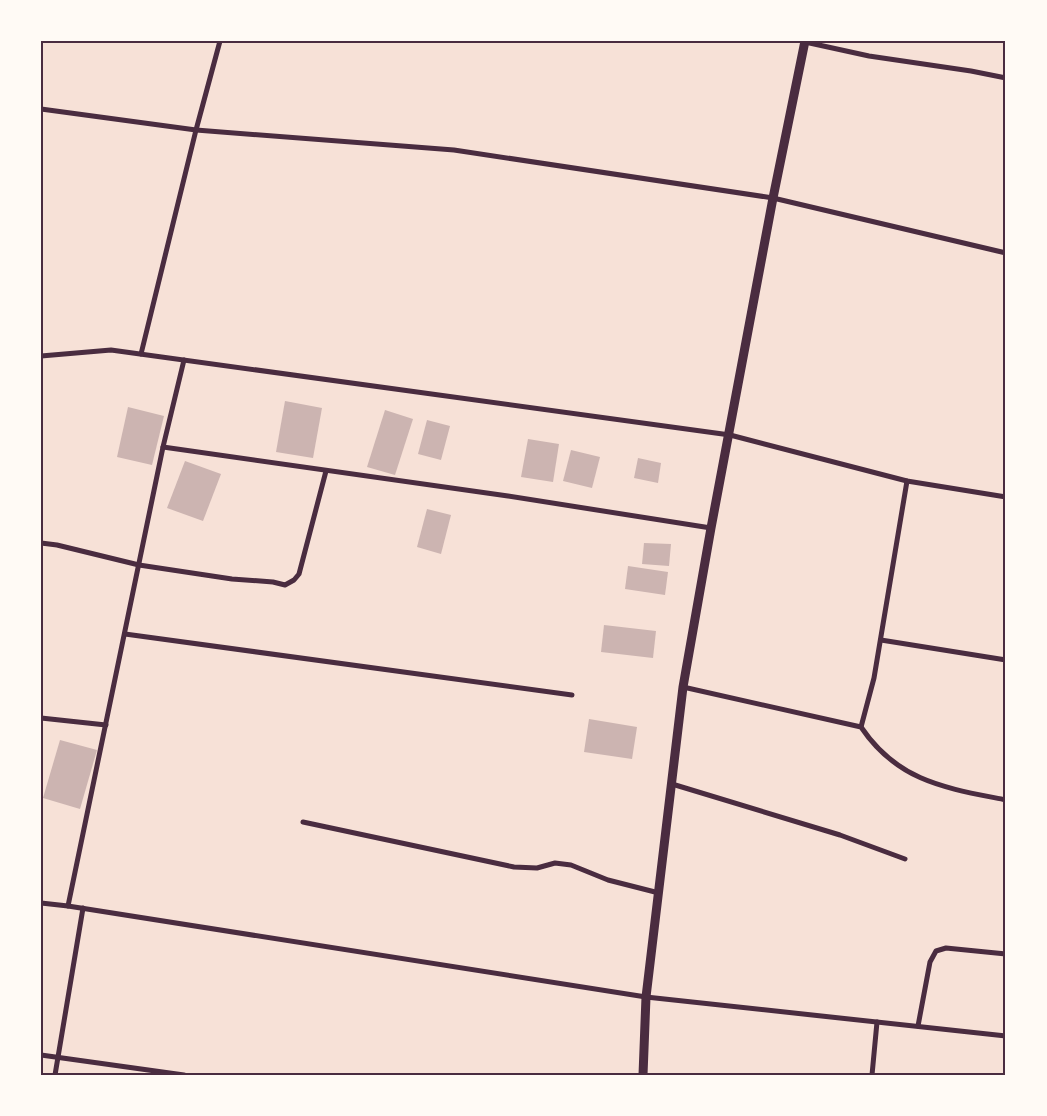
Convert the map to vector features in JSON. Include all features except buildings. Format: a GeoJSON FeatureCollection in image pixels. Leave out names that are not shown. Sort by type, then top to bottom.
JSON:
{"type":"FeatureCollection","features":[{"type":"Feature","properties":{"kind":"street"},"geometry":{"type":"LineString","coordinates":[[141,354],[220,41]]}},
{"type":"Feature","properties":{"kind":"street"},"geometry":{"type":"LineString","coordinates":[[644,1075],[646,996],[683,687],[773,198],[805,42],[869,56],[1006,78]]}},
{"type":"Feature","properties":{"kind":"street"},"geometry":{"type":"LineString","coordinates":[[41,109],[196,130],[454,150],[773,198],[1006,253]]}},
{"type":"Feature","properties":{"kind":"street"},"geometry":{"type":"LineString","coordinates":[[41,356],[112,350],[730,435],[906,481],[1006,496]]}},
{"type":"Feature","properties":{"kind":"street"},"geometry":{"type":"LineString","coordinates":[[68,906],[163,447],[184,360]]}},
{"type":"Feature","properties":{"kind":"street"},"geometry":{"type":"LineString","coordinates":[[163,447],[615,512],[711,528]]}},
{"type":"Feature","properties":{"kind":"street"},"geometry":{"type":"LineString","coordinates":[[41,543],[58,545],[139,565],[285,585],[294,580],[299,574],[326,470]]}},
{"type":"Feature","properties":{"kind":"street"},"geometry":{"type":"LineString","coordinates":[[861,727],[874,678],[906,481]]}},
{"type":"Feature","properties":{"kind":"street"},"geometry":{"type":"LineString","coordinates":[[124,634],[572,695]]}},
{"type":"Feature","properties":{"kind":"street"},"geometry":{"type":"LineString","coordinates":[[880,640],[1006,660]]}},
{"type":"Feature","properties":{"kind":"street"},"geometry":{"type":"LineString","coordinates":[[683,687],[861,727],[872,744],[885,756],[926,782],[1006,800]]}},
{"type":"Feature","properties":{"kind":"street"},"geometry":{"type":"LineString","coordinates":[[41,718],[106,726]]}},
{"type":"Feature","properties":{"kind":"street"},"geometry":{"type":"LineString","coordinates":[[672,784],[840,835],[905,859]]}},
{"type":"Feature","properties":{"kind":"street"},"geometry":{"type":"LineString","coordinates":[[303,822],[514,867],[537,868],[555,863],[571,865],[608,880],[658,893]]}},
{"type":"Feature","properties":{"kind":"street"},"geometry":{"type":"LineString","coordinates":[[41,903],[646,996],[1006,1036]]}},
{"type":"Feature","properties":{"kind":"street"},"geometry":{"type":"LineString","coordinates":[[55,1075],[83,908]]}},
{"type":"Feature","properties":{"kind":"street"},"geometry":{"type":"LineString","coordinates":[[918,1026],[930,962],[936,952],[946,948],[1006,954]]}},
{"type":"Feature","properties":{"kind":"street"},"geometry":{"type":"LineString","coordinates":[[872,1075],[877,1022]]}},
{"type":"Feature","properties":{"kind":"street"},"geometry":{"type":"LineString","coordinates":[[41,1055],[184,1075]]}}]}
